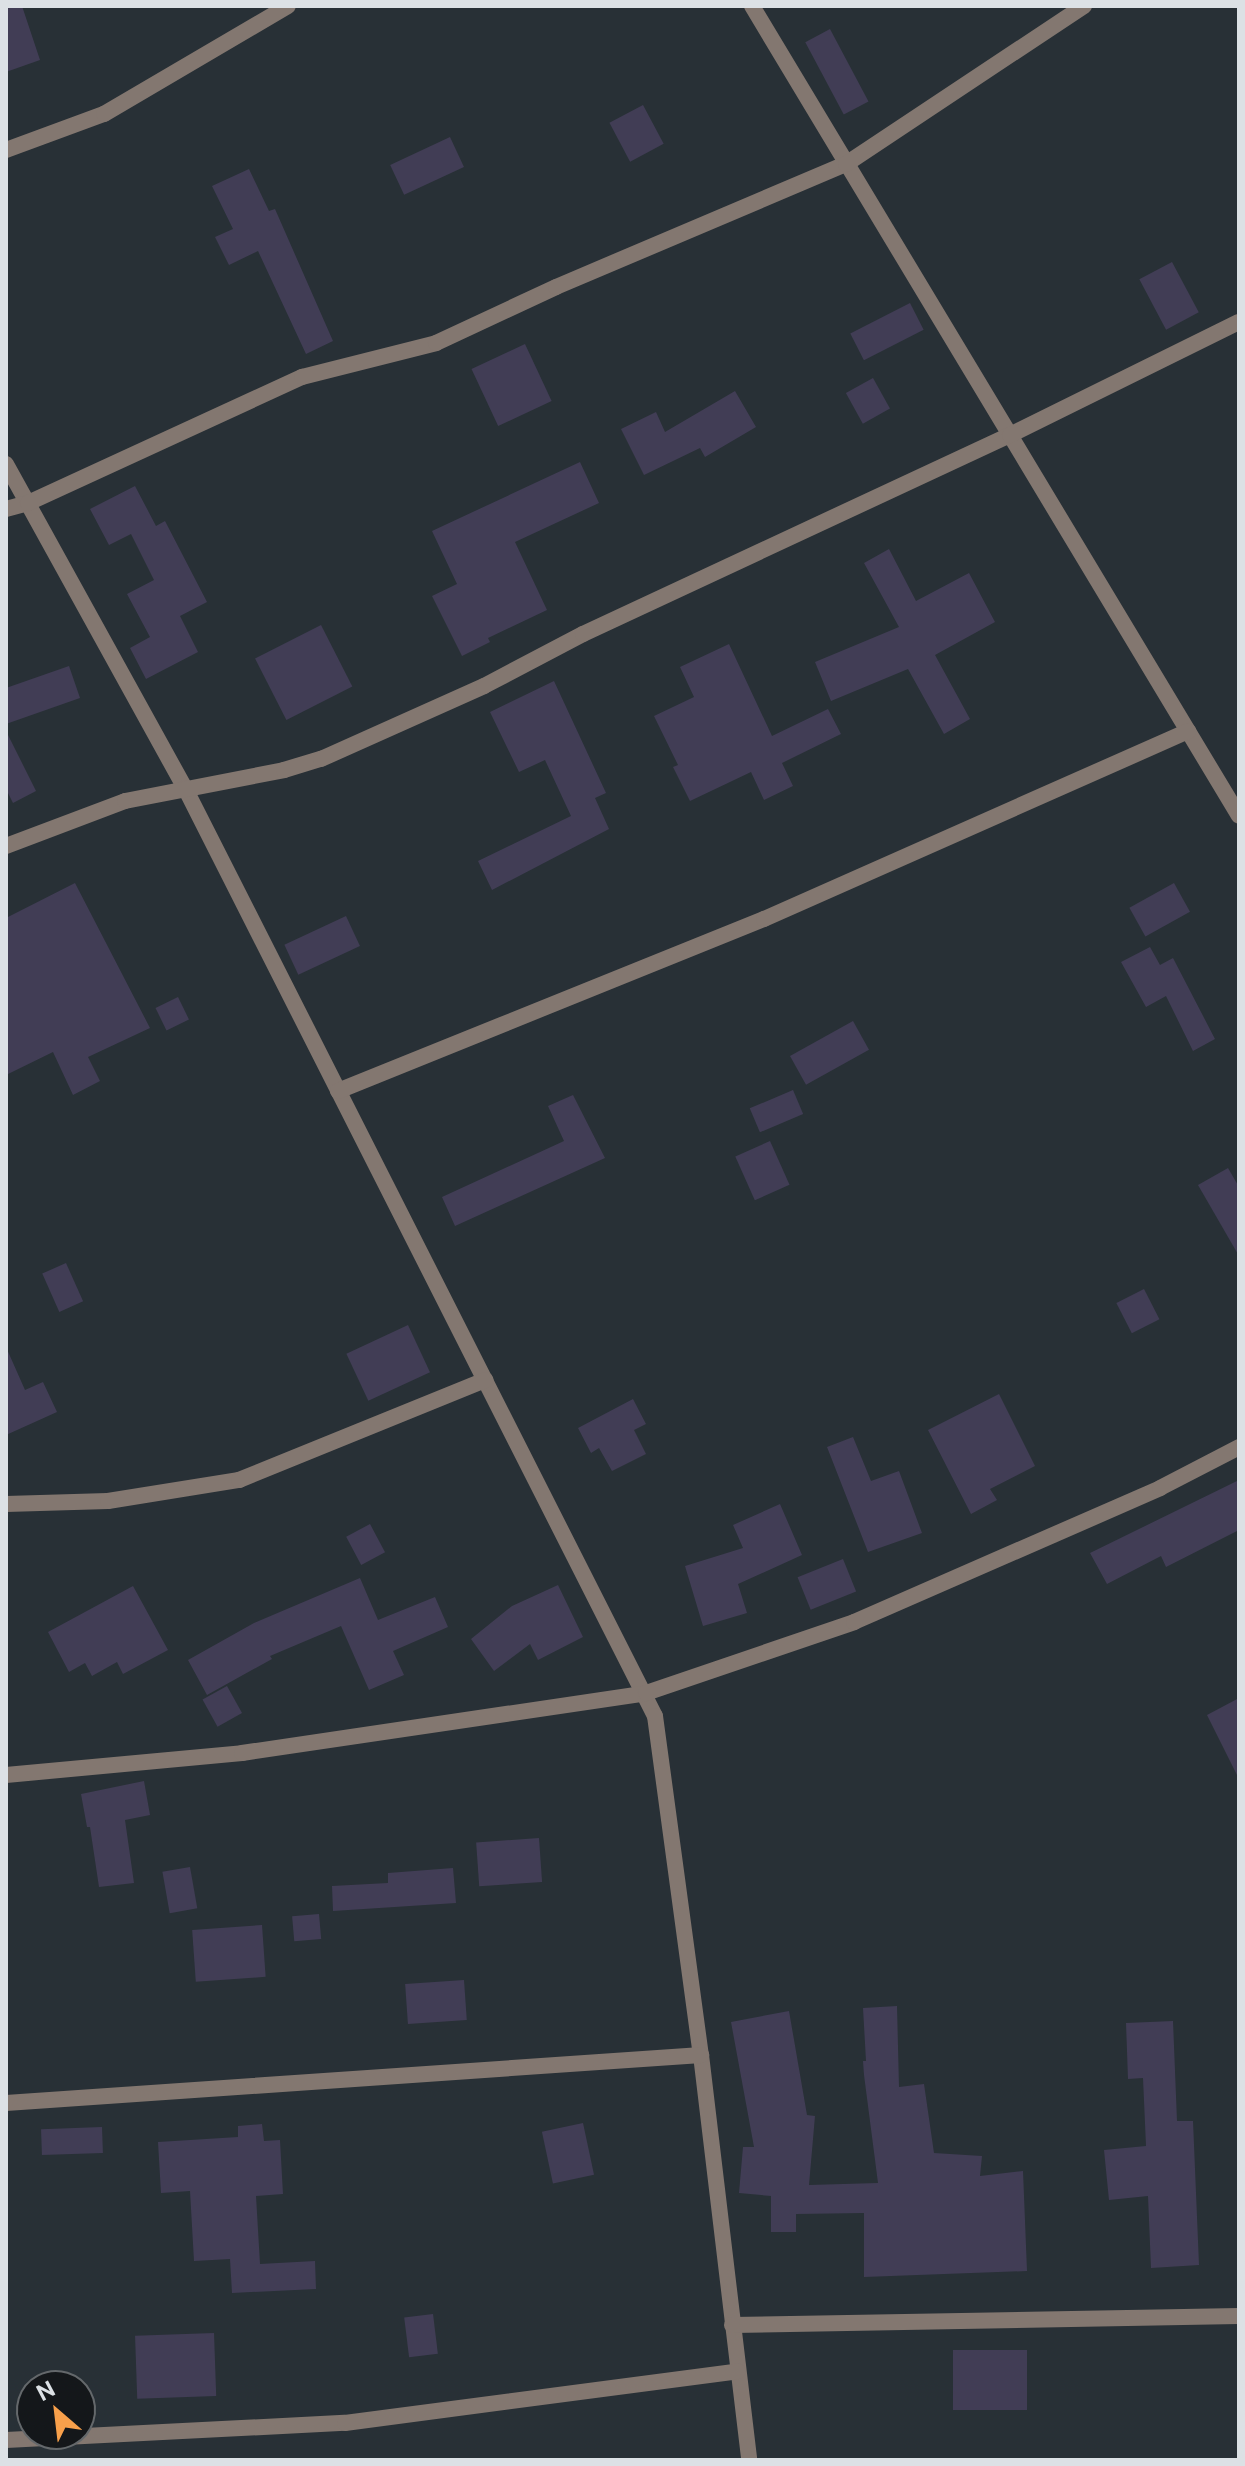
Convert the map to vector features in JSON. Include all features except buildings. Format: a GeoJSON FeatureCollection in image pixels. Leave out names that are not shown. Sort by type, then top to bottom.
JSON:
{"type":"FeatureCollection","features":[{"type":"Feature","properties":{"kind":"street"},"geometry":{"type":"LineString","coordinates":[[6,150],[104,114],[288,6]]}},
{"type":"Feature","properties":{"kind":"street"},"geometry":{"type":"LineString","coordinates":[[752,6],[1239,816]]}},
{"type":"Feature","properties":{"kind":"street"},"geometry":{"type":"LineString","coordinates":[[6,509],[28,503],[302,377],[436,343],[556,287],[846,164],[1084,6]]}},
{"type":"Feature","properties":{"kind":"street"},"geometry":{"type":"LineString","coordinates":[[6,846],[125,801],[284,770],[321,759],[484,686],[583,634],[1010,435],[1239,322]]}},
{"type":"Feature","properties":{"kind":"street"},"geometry":{"type":"LineString","coordinates":[[6,464],[185,788],[655,1716],[701,2055],[749,2460]]}},
{"type":"Feature","properties":{"kind":"street"},"geometry":{"type":"LineString","coordinates":[[338,1091],[764,919],[1188,731]]}},
{"type":"Feature","properties":{"kind":"street"},"geometry":{"type":"LineString","coordinates":[[6,1504],[108,1501],[239,1480],[485,1380]]}},
{"type":"Feature","properties":{"kind":"street"},"geometry":{"type":"LineString","coordinates":[[6,1775],[242,1753],[646,1693],[854,1622],[1160,1488],[1239,1447]]}},
{"type":"Feature","properties":{"kind":"street"},"geometry":{"type":"LineString","coordinates":[[6,2103],[701,2055]]}},
{"type":"Feature","properties":{"kind":"street"},"geometry":{"type":"LineString","coordinates":[[732,2325],[1239,2316]]}},
{"type":"Feature","properties":{"kind":"street"},"geometry":{"type":"LineString","coordinates":[[6,2440],[345,2423],[738,2371]]}}]}
